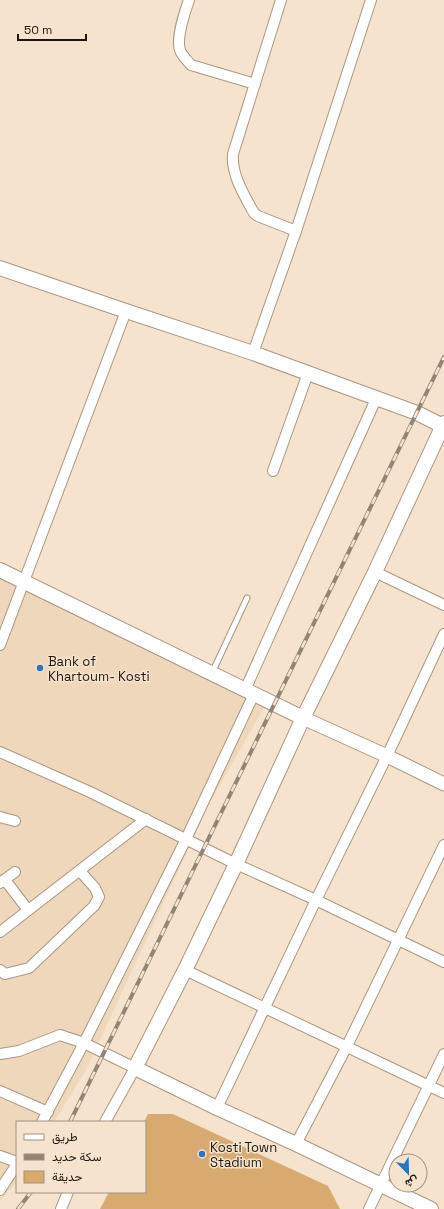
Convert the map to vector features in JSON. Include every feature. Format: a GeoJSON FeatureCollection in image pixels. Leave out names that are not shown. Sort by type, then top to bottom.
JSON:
{"type":"FeatureCollection","features":[{"type":"Feature","properties":{"kind":"main road"},"geometry":{"type":"LineString","coordinates":[[0,268],[253,353],[417,413],[444,425],[375,572],[303,718],[236,864],[185,970],[135,1068],[431,1209]]}},
{"type":"Feature","properties":{"kind":"main road"},"geometry":{"type":"LineString","coordinates":[[0,570],[303,718]]}},
{"type":"Feature","properties":{"kind":"street"},"geometry":{"type":"LineString","coordinates":[[189,0],[179,40],[179,48],[185,59],[191,65],[255,84]]}},
{"type":"Feature","properties":{"kind":"street"},"geometry":{"type":"LineString","coordinates":[[281,0],[233,154],[233,167],[235,176],[254,213],[296,231]]}},
{"type":"Feature","properties":{"kind":"street"},"geometry":{"type":"LineString","coordinates":[[253,353],[296,231],[371,0]]}},
{"type":"Feature","properties":{"kind":"street"},"geometry":{"type":"LineString","coordinates":[[0,645],[126,311]]}},
{"type":"Feature","properties":{"kind":"street"},"geometry":{"type":"LineString","coordinates":[[273,471],[308,373]]}},
{"type":"Feature","properties":{"kind":"street"},"geometry":{"type":"LineString","coordinates":[[43,1121],[84,1043],[186,839],[376,399]]}},
{"type":"Feature","properties":{"kind":"street"},"geometry":{"type":"LineString","coordinates":[[375,572],[444,605]]}},
{"type":"Feature","properties":{"kind":"street"},"geometry":{"type":"LineString","coordinates":[[217,1108],[316,900],[387,756],[444,634]]}},
{"type":"Feature","properties":{"kind":"street"},"geometry":{"type":"LineString","coordinates":[[303,718],[444,784]]}},
{"type":"Feature","properties":{"kind":"street"},"geometry":{"type":"LineString","coordinates":[[0,752],[90,792],[236,864],[316,900],[444,962]]}},
{"type":"Feature","properties":{"kind":"street"},"geometry":{"type":"LineString","coordinates":[[0,817],[15,821]]}},
{"type":"Feature","properties":{"kind":"street"},"geometry":{"type":"LineString","coordinates":[[0,932],[146,819]]}},
{"type":"Feature","properties":{"kind":"street"},"geometry":{"type":"LineString","coordinates":[[296,1144],[347,1046],[444,845]]}},
{"type":"Feature","properties":{"kind":"street"},"geometry":{"type":"LineString","coordinates":[[2,974],[29,968],[94,906],[99,896],[95,888],[80,870]]}},
{"type":"Feature","properties":{"kind":"street"},"geometry":{"type":"LineString","coordinates":[[15,872],[2,882],[28,910]]}},
{"type":"Feature","properties":{"kind":"street"},"geometry":{"type":"LineString","coordinates":[[185,970],[444,1093]]}},
{"type":"Feature","properties":{"kind":"street"},"geometry":{"type":"LineString","coordinates":[[0,1054],[20,1051],[60,1035],[84,1043],[135,1068],[106,1121]]}},
{"type":"Feature","properties":{"kind":"street"},"geometry":{"type":"LineString","coordinates":[[369,1209],[444,1054]]}},
{"type":"Feature","properties":{"kind":"street"},"geometry":{"type":"LineString","coordinates":[[0,1091],[48,1112]]}},
{"type":"Feature","properties":{"kind":"street"},"geometry":{"type":"LineString","coordinates":[[0,1156],[16,1163]]}},
{"type":"Feature","properties":{"kind":"street"},"geometry":{"type":"LineString","coordinates":[[0,1190],[16,1165]]}},
{"type":"Feature","properties":{"kind":"street"},"geometry":{"type":"LineString","coordinates":[[61,1209],[68,1193]]}},
{"type":"Feature","properties":{"kind":"lane"},"geometry":{"type":"LineString","coordinates":[[212,674],[247,598]]}},
{"type":"Feature","properties":{"kind":"shaded area"},"geometry":{"type":"Polygon","coordinates":[[[0,576],[265,706],[209,804],[86,1070],[55,1121],[16,1121],[16,1183],[0,1201],[0,576]]]}},
{"type":"Feature","properties":{"kind":"green space","name":"Kosti Town Stadium"},"geometry":{"type":"Polygon","coordinates":[[[148,1114],[173,1114],[328,1186],[340,1209],[100,1209],[108,1193],[146,1193],[146,1121],[144,1121],[148,1114]]]}},
{"type":"Feature","properties":{"kind":"railway"},"geometry":{"type":"LineString","coordinates":[[70,1121],[444,357]]}},
{"type":"Feature","properties":{"kind":"railway"},"geometry":{"type":"LineString","coordinates":[[18,1209],[30,1193]]}},
{"type":"Feature","properties":{"kind":"place","name":"Bank of Khartoum- Kosti"},"geometry":{"type":"Point","coordinates":[40,668]}},
{"type":"Feature","properties":{"kind":"place","name":"Kosti Town Stadium"},"geometry":{"type":"Point","coordinates":[202,1154]}}]}
